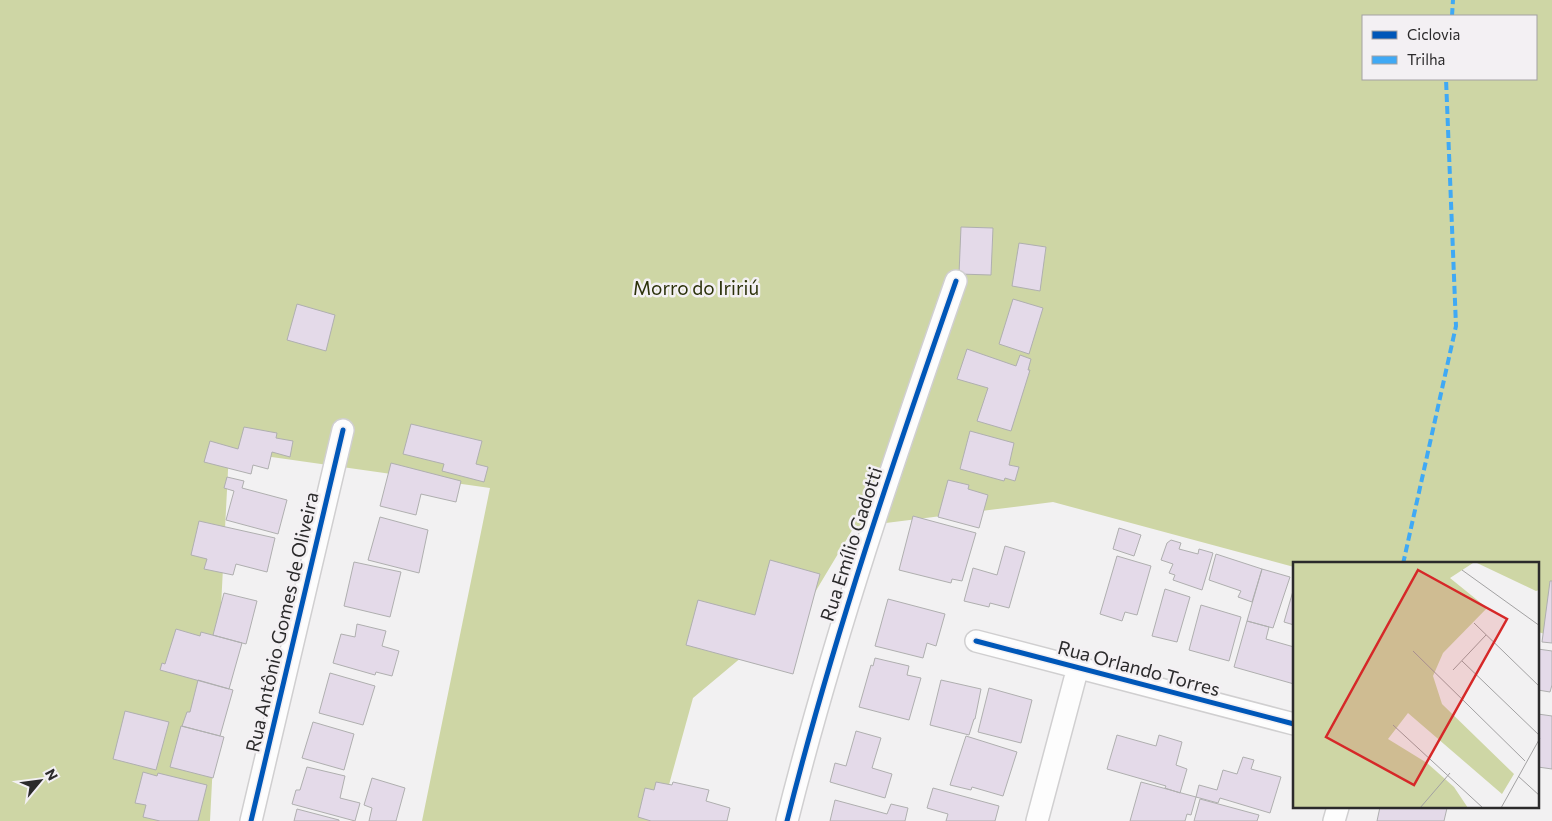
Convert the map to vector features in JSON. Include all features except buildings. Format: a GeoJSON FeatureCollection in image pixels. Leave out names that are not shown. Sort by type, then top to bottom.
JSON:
{"type":"FeatureCollection","features":[{"type":"Feature","properties":{"kind":"street","name":"Rua Emílio Gadotti"},"geometry":{"type":"LineString","coordinates":[[787,821],[848,602],[887,481],[956,281]]}},
{"type":"Feature","properties":{"kind":"street","name":"Rua Antônio Gomes de Oliveira"},"geometry":{"type":"LineString","coordinates":[[251,821],[343,430]]}},
{"type":"Feature","properties":{"kind":"street","name":"Rua Orlando Torres"},"geometry":{"type":"LineString","coordinates":[[976,641],[1293,724]]}},
{"type":"Feature","properties":{"kind":"street"},"geometry":{"type":"LineString","coordinates":[[1037,821],[1078,667]]}},
{"type":"Feature","properties":{"kind":"street"},"geometry":{"type":"LineString","coordinates":[[1334,821],[1338,808]]}},
{"type":"Feature","properties":{"kind":"green space","name":"Morro do Iririú"},"geometry":{"type":"Polygon","coordinates":[[[0,0],[1552,0],[1552,636],[1540,633],[1540,562],[1293,562],[1293,567],[1053,502],[854,527],[811,599],[693,698],[659,821],[422,821],[490,488],[229,451],[210,821],[0,821],[0,0]]]}},
{"type":"Feature","properties":{"kind":"marked path"},"geometry":{"type":"LineString","coordinates":[[1452,15],[1453,0]]}},
{"type":"Feature","properties":{"kind":"marked path"},"geometry":{"type":"LineString","coordinates":[[1403,562],[1456,326],[1446,80]]}},
{"type":"Feature","properties":{"kind":"cycle path"},"geometry":{"type":"LineString","coordinates":[[787,821],[844,617],[887,482],[956,281]]}},
{"type":"Feature","properties":{"kind":"cycle path"},"geometry":{"type":"LineString","coordinates":[[251,821],[343,430]]}},
{"type":"Feature","properties":{"kind":"cycle path"},"geometry":{"type":"LineString","coordinates":[[976,641],[1293,724]]}}]}
